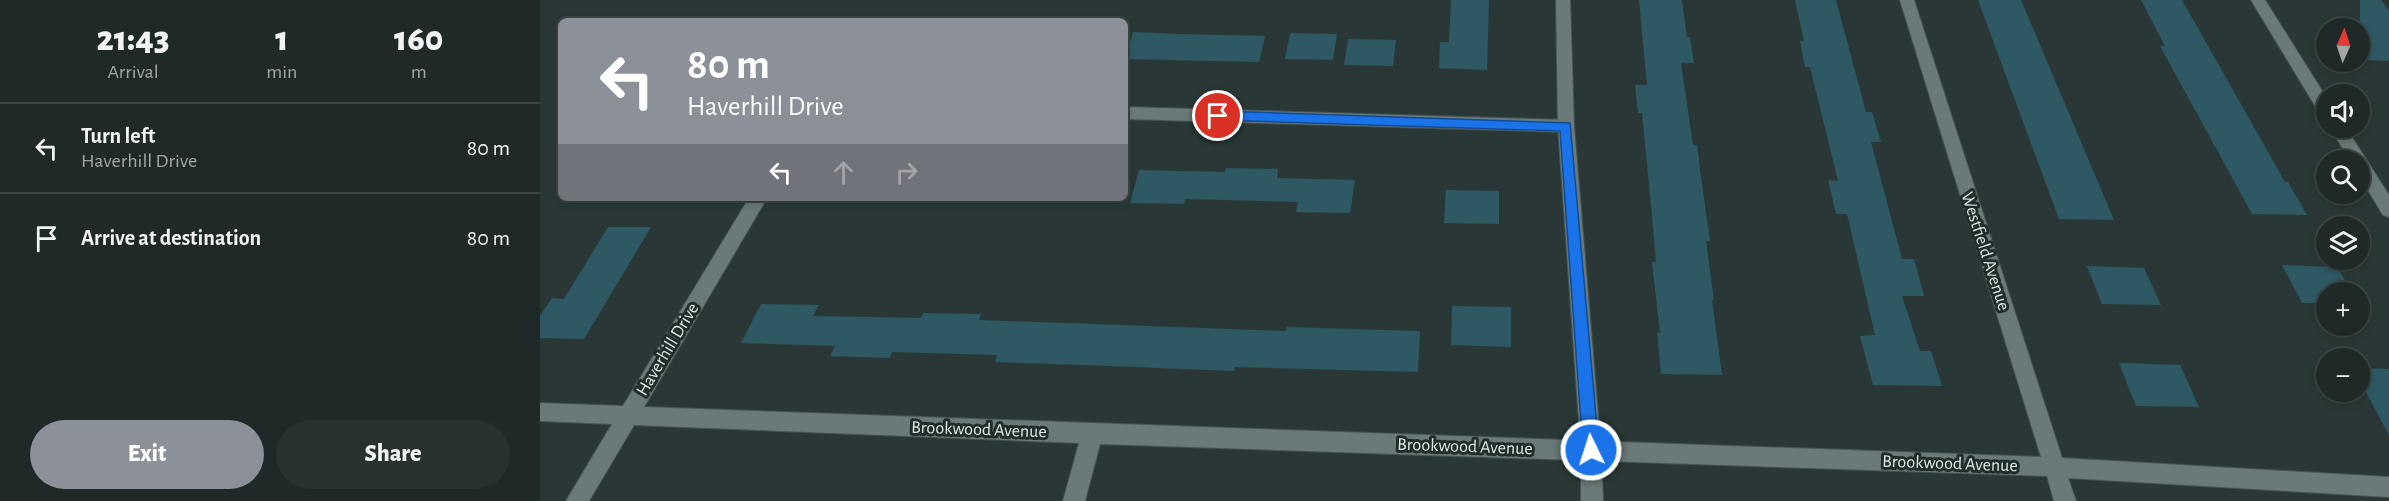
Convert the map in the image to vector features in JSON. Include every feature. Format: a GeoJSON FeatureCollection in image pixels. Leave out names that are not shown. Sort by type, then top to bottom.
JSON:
{"type":"FeatureCollection","features":[{"type":"Feature","properties":{"kind":"street"},"geometry":{"type":"LineString","coordinates":[[1563,0],[1566,126],[1591,450],[1592,501]]}},
{"type":"Feature","properties":{"kind":"street","name":"Westfield Avenue"},"geometry":{"type":"LineString","coordinates":[[1907,0],[2065,501]]}},
{"type":"Feature","properties":{"kind":"street"},"geometry":{"type":"LineString","coordinates":[[2258,0],[2316,94]]}},
{"type":"Feature","properties":{"kind":"street"},"geometry":{"type":"LineString","coordinates":[[1128,113],[1566,126]]}},
{"type":"Feature","properties":{"kind":"street"},"geometry":{"type":"LineString","coordinates":[[2370,180],[2389,210]]}},
{"type":"Feature","properties":{"kind":"street","name":"Haverhill Drive"},"geometry":{"type":"LineString","coordinates":[[577,501],[756,201]]}},
{"type":"Feature","properties":{"kind":"street","name":"Brookwood Avenue"},"geometry":{"type":"LineString","coordinates":[[540,412],[1092,434],[2054,467],[2389,487]]}},
{"type":"Feature","properties":{"kind":"street"},"geometry":{"type":"LineString","coordinates":[[1074,501],[1092,434]]}},
{"type":"Feature","properties":{"kind":"building"},"geometry":{"type":"Polygon","coordinates":[[[1451,0],[1489,0],[1487,70],[1439,68],[1440,42],[1449,42],[1451,0]]]}},
{"type":"Feature","properties":{"kind":"building"},"geometry":{"type":"Polygon","coordinates":[[[1639,0],[1682,0],[1687,37],[1690,37],[1694,63],[1681,63],[1693,145],[1697,145],[1710,241],[1706,241],[1722,375],[1661,374],[1657,332],[1660,333],[1652,262],[1656,262],[1651,205],[1642,113],[1638,113],[1635,85],[1647,85],[1639,0]]]}},
{"type":"Feature","properties":{"kind":"building"},"geometry":{"type":"Polygon","coordinates":[[[1795,0],[1836,0],[1866,112],[1872,112],[1881,142],[1871,142],[1902,259],[1914,259],[1924,296],[1902,296],[1920,351],[1931,351],[1942,386],[1873,385],[1860,336],[1875,335],[1847,214],[1836,214],[1828,180],[1838,181],[1810,67],[1805,67],[1800,41],[1804,41],[1795,0]]]}},
{"type":"Feature","properties":{"kind":"building"},"geometry":{"type":"Polygon","coordinates":[[[1978,0],[2021,0],[2114,220],[2059,219],[1978,0]]]}},
{"type":"Feature","properties":{"kind":"building"},"geometry":{"type":"Polygon","coordinates":[[[2141,0],[2182,0],[2285,182],[2288,182],[2307,215],[2252,214],[2160,46],[2165,46],[2141,0]]]}},
{"type":"Feature","properties":{"kind":"building"},"geometry":{"type":"Polygon","coordinates":[[[2360,0],[2381,0],[2389,11],[2389,61],[2370,60],[2370,18],[2360,18],[2360,0]]]}},
{"type":"Feature","properties":{"kind":"building"},"geometry":{"type":"Polygon","coordinates":[[[1133,32],[1265,36],[1259,62],[1128,59],[1128,49],[1133,32]]]}},
{"type":"Feature","properties":{"kind":"building"},"geometry":{"type":"Polygon","coordinates":[[[1290,33],[1337,34],[1333,60],[1285,59],[1290,33]]]}},
{"type":"Feature","properties":{"kind":"building"},"geometry":{"type":"Polygon","coordinates":[[[1348,39],[1396,40],[1393,66],[1344,65],[1348,39]]]}},
{"type":"Feature","properties":{"kind":"building"},"geometry":{"type":"Polygon","coordinates":[[[1226,168],[1278,169],[1277,178],[1355,180],[1350,213],[1296,212],[1298,202],[1185,199],[1184,204],[1130,203],[1139,170],[1225,172],[1226,168]]]}},
{"type":"Feature","properties":{"kind":"building"},"geometry":{"type":"Polygon","coordinates":[[[1446,190],[1499,191],[1499,224],[1444,223],[1446,190]]]}},
{"type":"Feature","properties":{"kind":"building"},"geometry":{"type":"Polygon","coordinates":[[[608,227],[651,227],[584,339],[540,338],[540,316],[552,298],[564,299],[608,227]]]}},
{"type":"Feature","properties":{"kind":"building"},"geometry":{"type":"Polygon","coordinates":[[[2282,265],[2316,266],[2316,270],[2339,270],[2346,282],[2316,282],[2316,303],[2302,303],[2282,265]]]}},
{"type":"Feature","properties":{"kind":"building"},"geometry":{"type":"Polygon","coordinates":[[[2087,266],[2144,268],[2161,305],[2102,304],[2087,266]]]}},
{"type":"Feature","properties":{"kind":"building"},"geometry":{"type":"Polygon","coordinates":[[[761,304],[819,305],[813,316],[921,318],[923,313],[981,314],[979,320],[1286,331],[1287,327],[1420,331],[1418,372],[1235,367],[1234,371],[995,362],[997,355],[892,352],[890,358],[830,356],[835,346],[741,343],[761,304]]]}},
{"type":"Feature","properties":{"kind":"building"},"geometry":{"type":"Polygon","coordinates":[[[1452,306],[1511,307],[1511,347],[1451,345],[1452,306]]]}},
{"type":"Feature","properties":{"kind":"building"},"geometry":{"type":"Polygon","coordinates":[[[2119,363],[2180,365],[2199,407],[2136,406],[2119,363]]]}},
{"type":"Feature","properties":{"kind":"building"},"geometry":{"type":"Polygon","coordinates":[[[2370,368],[2389,369],[2389,435],[2370,400],[2370,368]]]}},
{"type":"Feature","properties":{"kind":"route"},"geometry":{"type":"LineString","coordinates":[[1218,116],[1566,126],[1591,450]]}}]}
